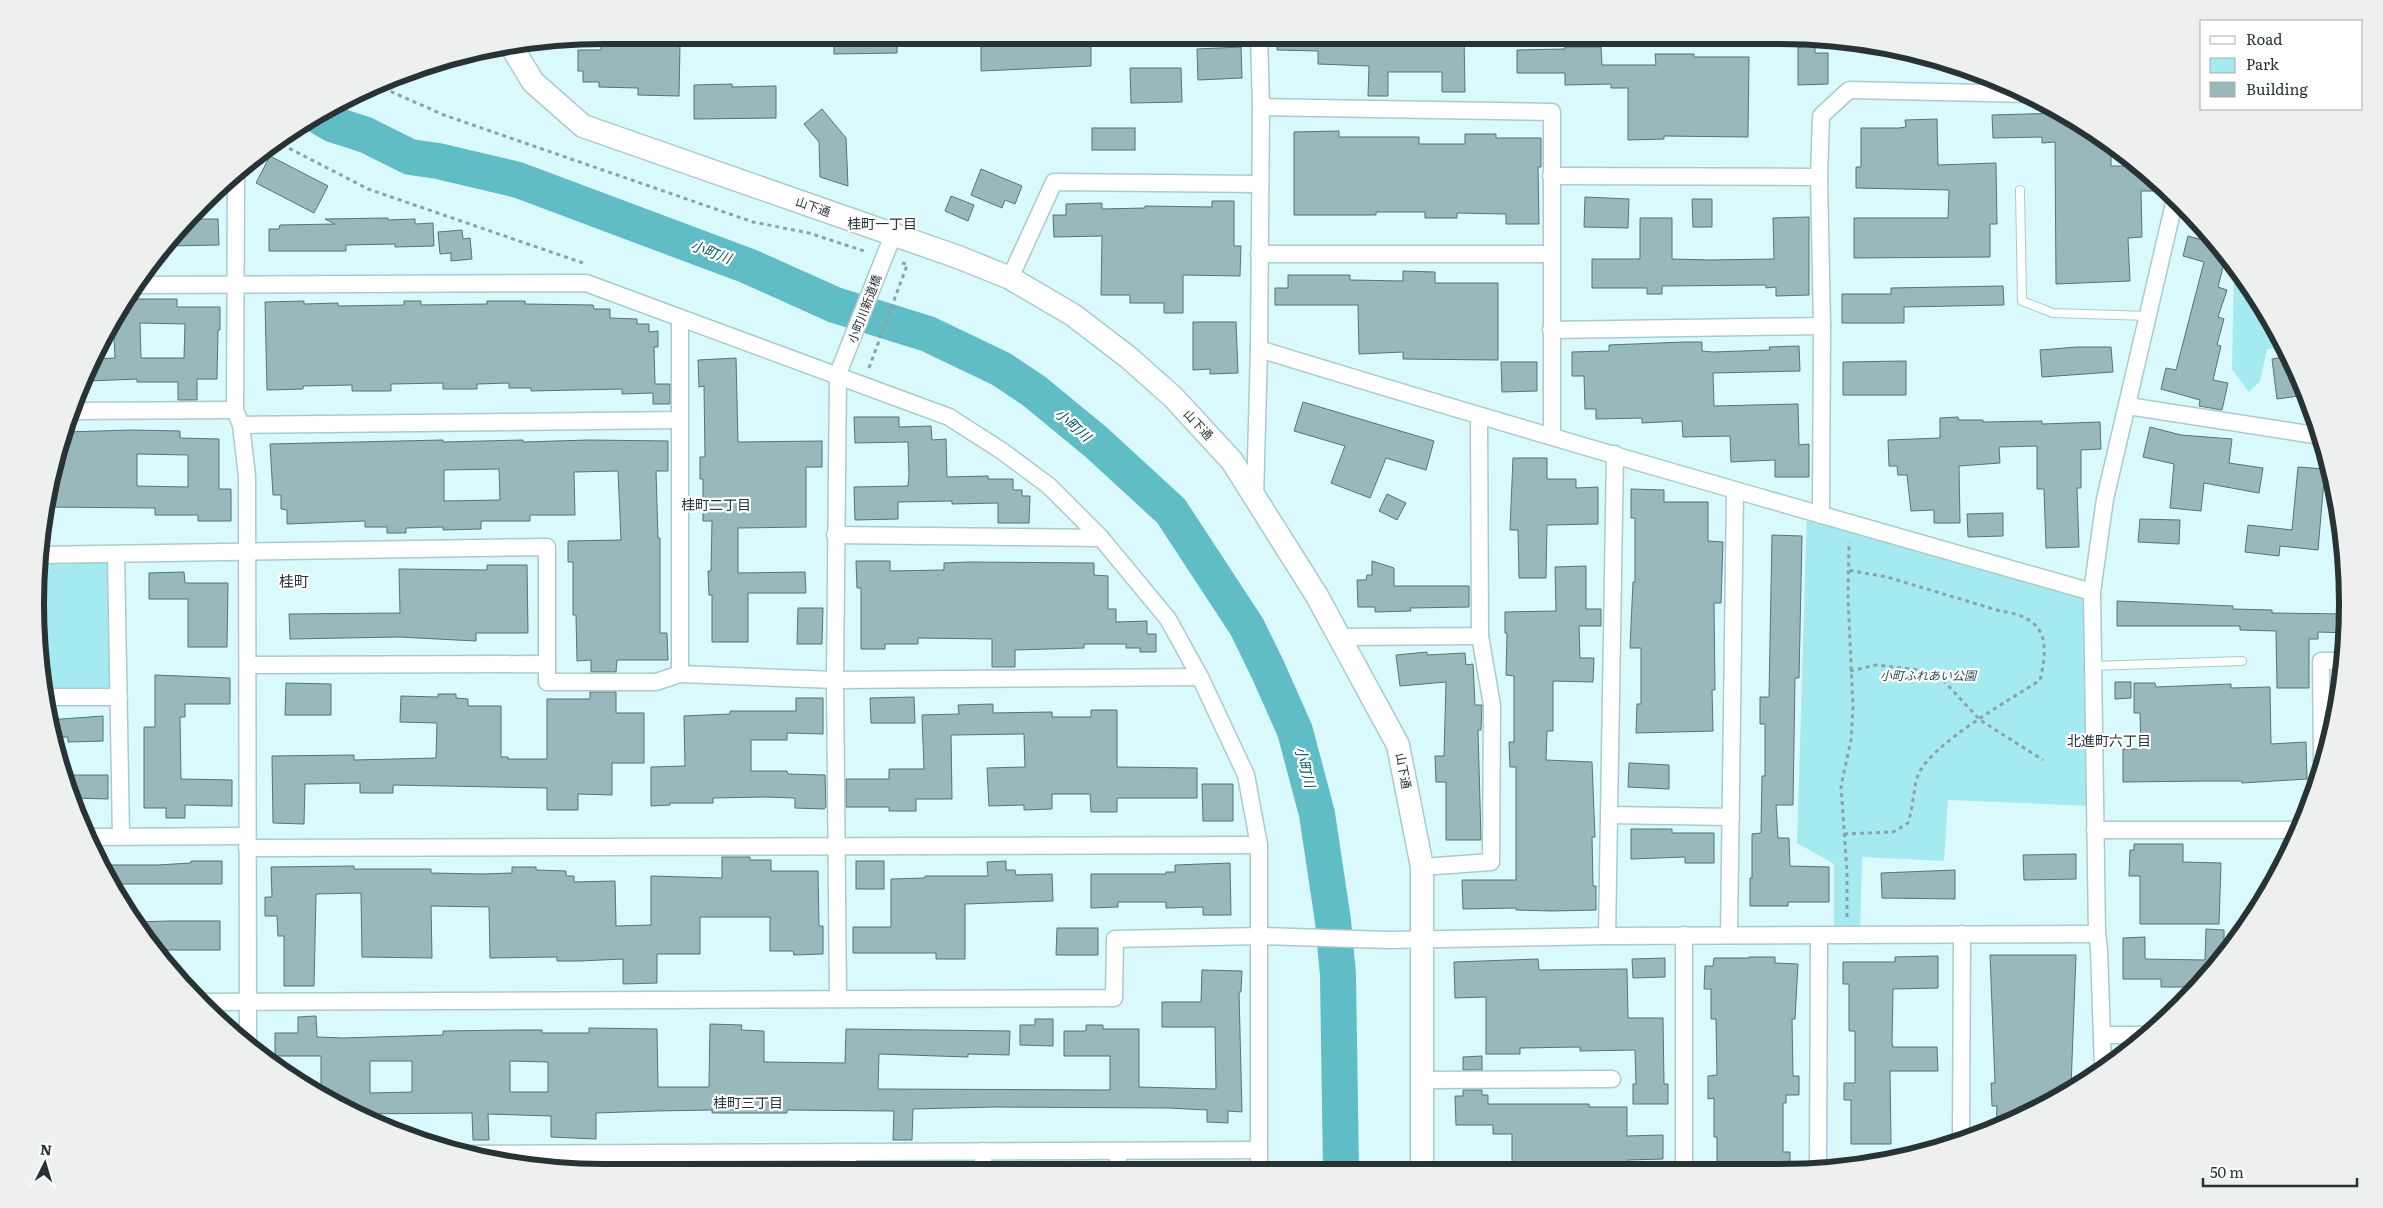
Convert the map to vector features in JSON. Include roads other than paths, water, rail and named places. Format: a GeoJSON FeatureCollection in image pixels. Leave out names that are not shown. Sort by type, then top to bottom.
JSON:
{"type":"FeatureCollection","features":[{"type":"Feature","properties":{"kind":"street"},"geometry":{"type":"LineString","coordinates":[[1255,498],[1259,349],[1258,254],[1261,107],[1259,44]]}},
{"type":"Feature","properties":{"kind":"street","name":"山下通"},"geometry":{"type":"LineString","coordinates":[[515,52],[533,82],[583,126],[1010,278],[1073,315],[1134,362],[1173,397],[1232,461],[1317,596],[1398,745],[1422,867],[1422,1164]]}},
{"type":"Feature","properties":{"kind":"street"},"geometry":{"type":"LineString","coordinates":[[1821,515],[1822,326],[1819,177],[1821,116],[1849,90],[2009,94]]}},
{"type":"Feature","properties":{"kind":"street"},"geometry":{"type":"LineString","coordinates":[[1261,107],[1552,112],[1550,254],[1552,436]]}},
{"type":"Feature","properties":{"kind":"street"},"geometry":{"type":"LineString","coordinates":[[1551,176],[1819,177]]}},
{"type":"Feature","properties":{"kind":"street"},"geometry":{"type":"LineString","coordinates":[[236,182],[238,417],[247,476],[248,1036]]}},
{"type":"Feature","properties":{"kind":"street"},"geometry":{"type":"LineString","coordinates":[[1010,278],[1054,182],[1260,184]]}},
{"type":"Feature","properties":{"kind":"street"},"geometry":{"type":"LineString","coordinates":[[2103,1060],[2100,949],[2097,934],[2092,592],[2105,499],[2173,206]]}},
{"type":"Feature","properties":{"kind":"street","name":"小町川新道橋"},"geometry":{"type":"LineString","coordinates":[[838,999],[835,535],[843,364],[893,236]]}},
{"type":"Feature","properties":{"kind":"street"},"geometry":{"type":"LineString","coordinates":[[1258,254],[1550,254]]}},
{"type":"Feature","properties":{"kind":"street"},"geometry":{"type":"LineString","coordinates":[[144,285],[586,283],[680,318],[843,364],[949,417],[1002,451],[1050,486],[1101,538],[1168,619],[1200,677],[1246,775],[1259,845],[1259,1164]]}},
{"type":"Feature","properties":{"kind":"street"},"geometry":{"type":"LineString","coordinates":[[680,318],[680,674]]}},
{"type":"Feature","properties":{"kind":"street"},"geometry":{"type":"LineString","coordinates":[[1550,330],[1822,326]]}},
{"type":"Feature","properties":{"kind":"street"},"geometry":{"type":"LineString","coordinates":[[1259,349],[1479,417],[1552,436],[1735,491],[2092,592]]}},
{"type":"Feature","properties":{"kind":"street"},"geometry":{"type":"LineString","coordinates":[[2128,406],[2313,435]]}},
{"type":"Feature","properties":{"kind":"street"},"geometry":{"type":"LineString","coordinates":[[78,411],[238,417],[679,420]]}},
{"type":"Feature","properties":{"kind":"street"},"geometry":{"type":"LineString","coordinates":[[1422,867],[1491,862],[1492,705],[1480,636],[1479,417]]}},
{"type":"Feature","properties":{"kind":"street"},"geometry":{"type":"LineString","coordinates":[[1607,936],[1614,454]]}},
{"type":"Feature","properties":{"kind":"street"},"geometry":{"type":"LineString","coordinates":[[1729,935],[1735,491]]}},
{"type":"Feature","properties":{"kind":"street"},"geometry":{"type":"LineString","coordinates":[[835,535],[1101,538]]}},
{"type":"Feature","properties":{"kind":"street"},"geometry":{"type":"LineString","coordinates":[[46,555],[547,547],[547,682],[656,682],[680,674],[835,680],[1200,677]]}},
{"type":"Feature","properties":{"kind":"street"},"geometry":{"type":"LineString","coordinates":[[116,555],[121,836]]}},
{"type":"Feature","properties":{"kind":"street"},"geometry":{"type":"LineString","coordinates":[[1340,637],[1480,636]]}},
{"type":"Feature","properties":{"kind":"street"},"geometry":{"type":"LineString","coordinates":[[2322,742],[2320,661],[2336,661]]}},
{"type":"Feature","properties":{"kind":"street"},"geometry":{"type":"LineString","coordinates":[[248,665],[547,664]]}},
{"type":"Feature","properties":{"kind":"street"},"geometry":{"type":"LineString","coordinates":[[52,697],[119,697]]}},
{"type":"Feature","properties":{"kind":"street"},"geometry":{"type":"LineString","coordinates":[[1609,815],[1731,817]]}},
{"type":"Feature","properties":{"kind":"street"},"geometry":{"type":"LineString","coordinates":[[2095,830],[2291,830]]}},
{"type":"Feature","properties":{"kind":"street"},"geometry":{"type":"LineString","coordinates":[[95,837],[121,836],[247,842],[836,846],[1259,845]]}},
{"type":"Feature","properties":{"kind":"street"},"geometry":{"type":"LineString","coordinates":[[1961,1134],[1962,934]]}},
{"type":"Feature","properties":{"kind":"street"},"geometry":{"type":"LineString","coordinates":[[210,1002],[1114,998],[1115,939],[1260,936],[1388,940],[1684,935],[2097,934]]}},
{"type":"Feature","properties":{"kind":"street"},"geometry":{"type":"LineString","coordinates":[[1684,935],[1684,1164]]}},
{"type":"Feature","properties":{"kind":"street"},"geometry":{"type":"LineString","coordinates":[[1818,1163],[1819,935]]}},
{"type":"Feature","properties":{"kind":"street"},"geometry":{"type":"LineString","coordinates":[[2103,1035],[2136,1035]]}},
{"type":"Feature","properties":{"kind":"street"},"geometry":{"type":"LineString","coordinates":[[1422,1080],[1612,1079]]}},
{"type":"Feature","properties":{"kind":"street"},"geometry":{"type":"LineString","coordinates":[[501,1154],[1259,1150]]}},
{"type":"Feature","properties":{"kind":"street"},"geometry":{"type":"LineString","coordinates":[[1118,1151],[1118,1164]]}},
{"type":"Feature","properties":{"kind":"street"},"geometry":{"type":"LineString","coordinates":[[848,1152],[848,1164]]}},
{"type":"Feature","properties":{"kind":"street"},"geometry":{"type":"LineString","coordinates":[[983,1152],[983,1164]]}},
{"type":"Feature","properties":{"kind":"street"},"geometry":{"type":"LineString","coordinates":[[601,1154],[602,1164]]}},
{"type":"Feature","properties":{"kind":"lane"},"geometry":{"type":"LineString","coordinates":[[2020,190],[2022,301],[2053,313],[2148,316]]}},
{"type":"Feature","properties":{"kind":"lane"},"geometry":{"type":"LineString","coordinates":[[2093,666],[2242,661]]}},
{"type":"Feature","properties":{"kind":"waterway","name":"小町川"},"geometry":{"type":"LineString","coordinates":[[324,119],[332,124],[366,135],[410,157],[438,161],[518,180],[748,266],[835,305],[928,334],[1001,369],[1034,391],[1096,442],[1171,511],[1247,627],[1268,670],[1295,731],[1317,814],[1333,921],[1338,975],[1341,1164]]}},
{"type":"Feature","properties":{"kind":"district","name":"桂町一丁目"},"geometry":{"type":"Point","coordinates":[882,224]}},
{"type":"Feature","properties":{"kind":"district","name":"桂町二丁目"},"geometry":{"type":"Point","coordinates":[716,505]}},
{"type":"Feature","properties":{"kind":"district","name":"桂町"},"geometry":{"type":"Point","coordinates":[294,582]}},
{"type":"Feature","properties":{"kind":"district","name":"北進町六丁目"},"geometry":{"type":"Point","coordinates":[2109,741]}},
{"type":"Feature","properties":{"kind":"district","name":"桂町三丁目"},"geometry":{"type":"Point","coordinates":[748,1103]}},
{"type":"Feature","properties":{"kind":"park label","name":"小町ふれあい公園"},"geometry":{"type":"Point","coordinates":[1928,676]}}]}
